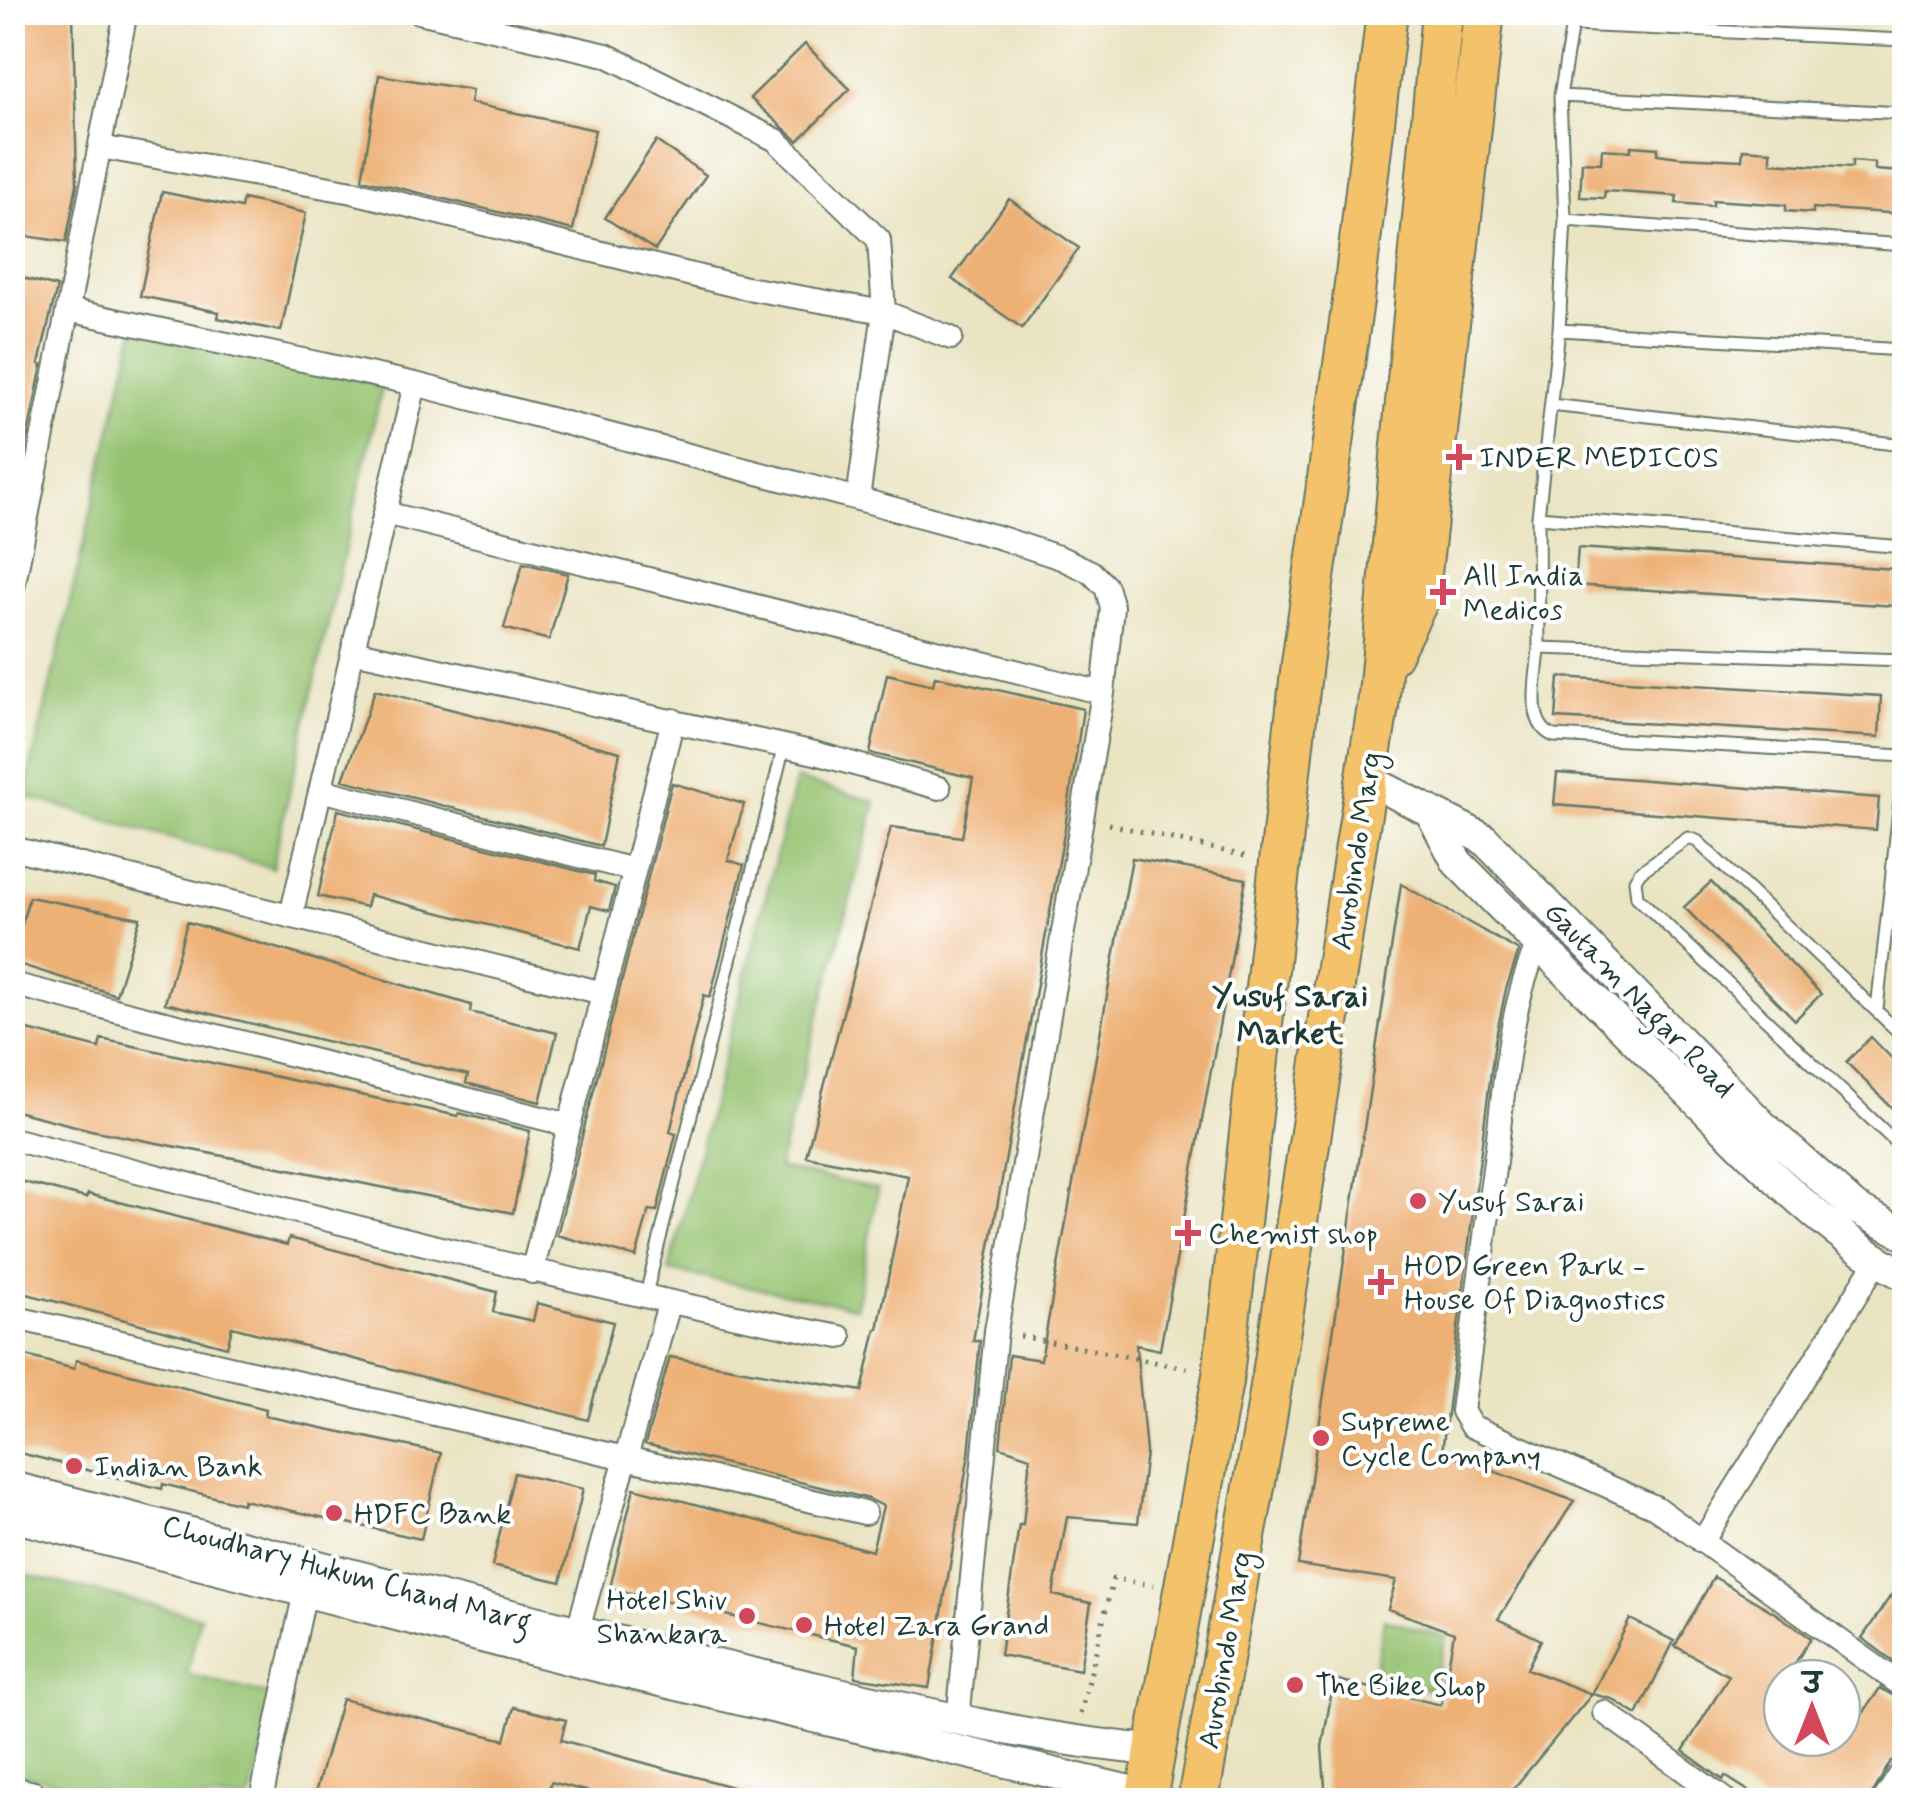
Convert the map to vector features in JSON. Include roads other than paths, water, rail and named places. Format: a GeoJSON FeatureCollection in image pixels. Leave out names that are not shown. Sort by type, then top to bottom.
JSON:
{"type":"FeatureCollection","features":[{"type":"Feature","properties":{"kind":"highway","name":"Aurobindo Marg"},"geometry":{"type":"LineString","coordinates":[[1146,1798],[1223,1376],[1302,663],[1353,300],[1386,12]]}},
{"type":"Feature","properties":{"kind":"highway","name":"Aurobindo Marg"},"geometry":{"type":"LineString","coordinates":[[1198,1800],[1264,1431],[1368,779],[1442,12]]}},
{"type":"Feature","properties":{"kind":"highway"},"geometry":{"type":"LineString","coordinates":[[1381,675],[1418,600],[1484,12]]}},
{"type":"Feature","properties":{"kind":"street"},"geometry":{"type":"LineString","coordinates":[[12,593],[126,12]]}},
{"type":"Feature","properties":{"kind":"street"},"geometry":{"type":"LineString","coordinates":[[418,12],[606,55],[776,140],[879,240],[884,312],[858,499]]}},
{"type":"Feature","properties":{"kind":"street"},"geometry":{"type":"LineString","coordinates":[[100,147],[353,192],[741,287],[884,312],[952,338]]}},
{"type":"Feature","properties":{"kind":"street"},"geometry":{"type":"LineString","coordinates":[[68,310],[415,384],[858,499],[1017,543],[1091,572],[1106,587],[1112,608],[1103,694],[996,1331],[958,1720]]}},
{"type":"Feature","properties":{"kind":"street"},"geometry":{"type":"LineString","coordinates":[[291,916],[415,384]]}},
{"type":"Feature","properties":{"kind":"street"},"geometry":{"type":"LineString","coordinates":[[385,513],[1103,694]]}},
{"type":"Feature","properties":{"kind":"street"},"geometry":{"type":"LineString","coordinates":[[353,652],[673,720],[939,788]]}},
{"type":"Feature","properties":{"kind":"street"},"geometry":{"type":"LineString","coordinates":[[532,1272],[673,720]]}},
{"type":"Feature","properties":{"kind":"street","name":"Gautam Nagar Road"},"geometry":{"type":"LineString","coordinates":[[1368,779],[1484,839],[1764,1126],[1855,1208],[1904,1234]]}},
{"type":"Feature","properties":{"kind":"street"},"geometry":{"type":"LineString","coordinates":[[321,790],[634,870]]}},
{"type":"Feature","properties":{"kind":"street"},"geometry":{"type":"LineString","coordinates":[[1430,811],[1457,862],[1734,1138],[1837,1230],[1877,1261],[1904,1275]]}},
{"type":"Feature","properties":{"kind":"street"},"geometry":{"type":"LineString","coordinates":[[12,848],[603,993]]}},
{"type":"Feature","properties":{"kind":"street"},"geometry":{"type":"LineString","coordinates":[[1538,944],[1516,1018],[1505,1083],[1462,1412],[1470,1426],[1655,1508],[1904,1687]]}},
{"type":"Feature","properties":{"kind":"street"},"geometry":{"type":"LineString","coordinates":[[12,984],[569,1125]]}},
{"type":"Feature","properties":{"kind":"street"},"geometry":{"type":"LineString","coordinates":[[12,1139],[532,1272],[669,1304],[840,1336]]}},
{"type":"Feature","properties":{"kind":"street"},"geometry":{"type":"LineString","coordinates":[[1702,1542],[1877,1261]]}},
{"type":"Feature","properties":{"kind":"street"},"geometry":{"type":"LineString","coordinates":[[577,1633],[669,1304]]}},
{"type":"Feature","properties":{"kind":"street"},"geometry":{"type":"LineString","coordinates":[[12,1317],[865,1513]]}},
{"type":"Feature","properties":{"kind":"street","name":"Choudhary Hukum Chand Marg"},"geometry":{"type":"LineString","coordinates":[[12,1486],[577,1633],[958,1720],[1074,1741],[1153,1750]]}},
{"type":"Feature","properties":{"kind":"street","name":"Choudhary Hukum Chand Marg"},"geometry":{"type":"LineString","coordinates":[[12,1516],[571,1660],[1146,1798]]}},
{"type":"Feature","properties":{"kind":"street"},"geometry":{"type":"LineString","coordinates":[[261,1800],[304,1592]]}},
{"type":"Feature","properties":{"kind":"street"},"geometry":{"type":"LineString","coordinates":[[1604,1712],[1724,1800]]}},
{"type":"Feature","properties":{"kind":"street"},"geometry":{"type":"LineString","coordinates":[[1884,1800],[1904,1769]]}},
{"type":"Feature","properties":{"kind":"street"},"geometry":{"type":"LineString","coordinates":[[12,1788],[34,1793],[41,1800]]}},
{"type":"Feature","properties":{"kind":"lane"},"geometry":{"type":"LineString","coordinates":[[1904,40],[1574,19],[1560,96],[1565,220],[1560,330],[1538,517],[1536,718],[1546,733],[1554,736],[1904,756]]}},
{"type":"Feature","properties":{"kind":"lane"},"geometry":{"type":"LineString","coordinates":[[1560,96],[1904,114]]}},
{"type":"Feature","properties":{"kind":"lane"},"geometry":{"type":"LineString","coordinates":[[1565,220],[1904,244]]}},
{"type":"Feature","properties":{"kind":"lane"},"geometry":{"type":"LineString","coordinates":[[1560,330],[1904,350]]}},
{"type":"Feature","properties":{"kind":"lane"},"geometry":{"type":"LineString","coordinates":[[1552,405],[1904,444]]}},
{"type":"Feature","properties":{"kind":"lane"},"geometry":{"type":"LineString","coordinates":[[1538,517],[1904,548]]}},
{"type":"Feature","properties":{"kind":"lane"},"geometry":{"type":"LineString","coordinates":[[1539,648],[1904,660]]}},
{"type":"Feature","properties":{"kind":"lane"},"geometry":{"type":"LineString","coordinates":[[645,1298],[784,746]]}},
{"type":"Feature","properties":{"kind":"lane"},"geometry":{"type":"LineString","coordinates":[[1877,1010],[1904,764]]}},
{"type":"Feature","properties":{"kind":"lane"},"geometry":{"type":"LineString","coordinates":[[1904,1037],[1695,839],[1688,838],[1640,872],[1635,880],[1637,897],[1904,1150]]}},
{"type":"Feature","properties":{"kind":"place","name":"INDER MEDICOS"},"geometry":{"type":"Point","coordinates":[1459,457]}},
{"type":"Feature","properties":{"kind":"place","name":"All India Medicos"},"geometry":{"type":"Point","coordinates":[1443,592]}},
{"type":"Feature","properties":{"kind":"place","name":"Yusuf Sarai"},"geometry":{"type":"Point","coordinates":[1418,1201]}},
{"type":"Feature","properties":{"kind":"place","name":"Chemist shop"},"geometry":{"type":"Point","coordinates":[1188,1233]}},
{"type":"Feature","properties":{"kind":"place","name":"HOD Green Park - House Of Diagnostics"},"geometry":{"type":"Point","coordinates":[1381,1282]}},
{"type":"Feature","properties":{"kind":"place","name":"Supreme Cycle Company"},"geometry":{"type":"Point","coordinates":[1321,1438]}},
{"type":"Feature","properties":{"kind":"place","name":"Indian Bank"},"geometry":{"type":"Point","coordinates":[74,1466]}},
{"type":"Feature","properties":{"kind":"place","name":"HDFC Bank"},"geometry":{"type":"Point","coordinates":[334,1513]}},
{"type":"Feature","properties":{"kind":"place","name":"Hotel Shiv Shankara"},"geometry":{"type":"Point","coordinates":[747,1616]}},
{"type":"Feature","properties":{"kind":"place","name":"Hotel Zara Grand"},"geometry":{"type":"Point","coordinates":[804,1625]}},
{"type":"Feature","properties":{"kind":"place","name":"The Bike Shop"},"geometry":{"type":"Point","coordinates":[1295,1685]}},
{"type":"Feature","properties":{"kind":"district","name":"Yusuf Sarai Market"},"geometry":{"type":"Point","coordinates":[1290,1014]}}]}
